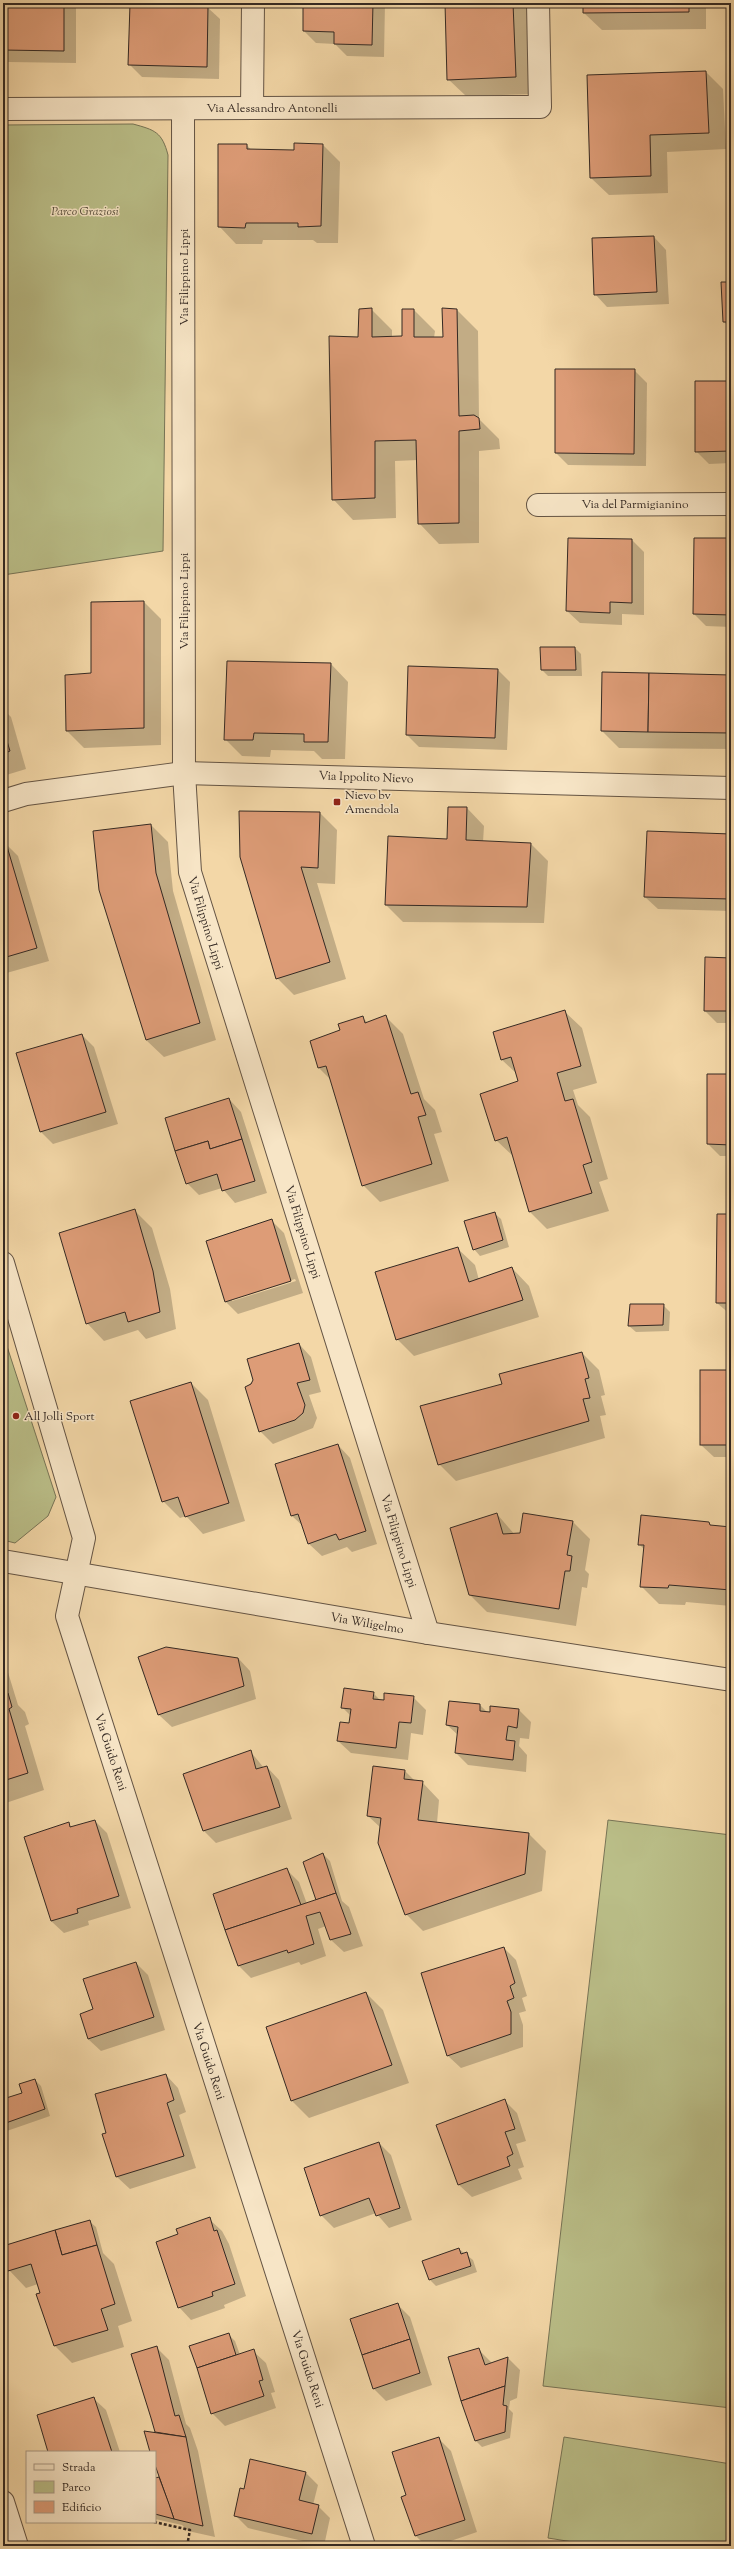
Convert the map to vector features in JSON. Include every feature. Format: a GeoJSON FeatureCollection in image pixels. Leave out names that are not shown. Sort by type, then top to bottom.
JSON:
{"type":"FeatureCollection","features":[{"type":"Feature","properties":{"kind":"street"},"geometry":{"type":"LineString","coordinates":[[252,108],[253,3]]}},
{"type":"Feature","properties":{"kind":"street","name":"Via Alessandro Antonelli"},"geometry":{"type":"LineString","coordinates":[[3,109],[540,107],[538,3]]}},
{"type":"Feature","properties":{"kind":"street","name":"Via Filippino Lippi"},"geometry":{"type":"LineString","coordinates":[[183,109],[184,773],[190,872],[428,1633]]}},
{"type":"Feature","properties":{"kind":"street","name":"Via del Parmigianino"},"geometry":{"type":"LineString","coordinates":[[538,505],[731,504]]}},
{"type":"Feature","properties":{"kind":"street","name":"Via Ippolito Nievo"},"geometry":{"type":"LineString","coordinates":[[3,800],[26,794],[184,773],[731,788]]}},
{"type":"Feature","properties":{"kind":"street","name":"Via Guido Reni"},"geometry":{"type":"LineString","coordinates":[[3,1263],[84,1538],[67,1616],[364,2546]]}},
{"type":"Feature","properties":{"kind":"street","name":"Via Wiligelmo"},"geometry":{"type":"LineString","coordinates":[[3,1561],[428,1633],[731,1680]]}},
{"type":"Feature","properties":{"kind":"street"},"geometry":{"type":"LineString","coordinates":[[3,2502],[18,2546]]}},
{"type":"Feature","properties":{"kind":"path"},"geometry":{"type":"LineString","coordinates":[[156,2522],[190,2530],[187,2546]]}},
{"type":"Feature","properties":{"kind":"green space","name":"Parco Graziosi"},"geometry":{"type":"Polygon","coordinates":[[[133,124],[147,128],[156,133],[163,141],[168,155],[163,551],[3,575],[3,125],[133,124]]]}},
{"type":"Feature","properties":{"kind":"green space","name":"All Jolli Sport"},"geometry":{"type":"Polygon","coordinates":[[[3,1334],[56,1497],[48,1516],[15,1543],[3,1540],[3,1334]]]}},
{"type":"Feature","properties":{"kind":"green space"},"geometry":{"type":"Polygon","coordinates":[[[608,1820],[731,1835],[731,2408],[543,2386],[608,1820]]]}},
{"type":"Feature","properties":{"kind":"green space"},"geometry":{"type":"Polygon","coordinates":[[[564,2437],[731,2464],[731,2546],[598,2546],[548,2538],[564,2437]]]}},
{"type":"Feature","properties":{"kind":"building"},"geometry":{"type":"Polygon","coordinates":[[[3,3],[64,3],[64,51],[3,50],[3,3]]]}},
{"type":"Feature","properties":{"kind":"building"},"geometry":{"type":"Polygon","coordinates":[[[303,3],[373,3],[372,45],[334,44],[334,32],[303,31],[303,3]]]}},
{"type":"Feature","properties":{"kind":"building"},"geometry":{"type":"Polygon","coordinates":[[[445,3],[513,3],[516,77],[447,80],[445,3]]]}},
{"type":"Feature","properties":{"kind":"building"},"geometry":{"type":"Polygon","coordinates":[[[583,3],[689,3],[689,12],[583,13],[583,3]]]}},
{"type":"Feature","properties":{"kind":"building"},"geometry":{"type":"Polygon","coordinates":[[[130,4],[208,6],[207,67],[128,65],[130,4]]]}},
{"type":"Feature","properties":{"kind":"building"},"geometry":{"type":"Polygon","coordinates":[[[706,71],[709,133],[650,135],[651,176],[590,178],[587,75],[706,71]]]}},
{"type":"Feature","properties":{"kind":"building"},"geometry":{"type":"Polygon","coordinates":[[[294,143],[323,144],[321,226],[298,227],[298,223],[246,223],[245,228],[218,227],[218,144],[247,144],[247,149],[294,150],[294,143]]]}},
{"type":"Feature","properties":{"kind":"building"},"geometry":{"type":"Polygon","coordinates":[[[654,236],[657,292],[594,295],[592,238],[654,236]]]}},
{"type":"Feature","properties":{"kind":"building"},"geometry":{"type":"Polygon","coordinates":[[[731,256],[731,322],[723,322],[721,282],[729,282],[731,256]]]}},
{"type":"Feature","properties":{"kind":"building"},"geometry":{"type":"Polygon","coordinates":[[[372,308],[372,337],[402,336],[402,309],[414,309],[414,337],[443,337],[442,308],[457,309],[459,416],[474,415],[479,418],[480,429],[459,431],[459,523],[418,524],[416,440],[375,441],[375,498],[332,500],[329,336],[358,337],[359,309],[372,308]]]}},
{"type":"Feature","properties":{"kind":"building"},"geometry":{"type":"Polygon","coordinates":[[[555,369],[635,369],[634,454],[555,453],[555,369]]]}},
{"type":"Feature","properties":{"kind":"building"},"geometry":{"type":"Polygon","coordinates":[[[695,381],[729,381],[731,451],[695,452],[695,381]]]}},
{"type":"Feature","properties":{"kind":"building"},"geometry":{"type":"Polygon","coordinates":[[[568,538],[632,539],[632,603],[610,602],[610,613],[566,611],[568,538]]]}},
{"type":"Feature","properties":{"kind":"building"},"geometry":{"type":"Polygon","coordinates":[[[694,538],[731,538],[731,615],[693,614],[694,538]]]}},
{"type":"Feature","properties":{"kind":"building"},"geometry":{"type":"Polygon","coordinates":[[[144,601],[144,728],[66,731],[65,675],[91,673],[91,602],[144,601]]]}},
{"type":"Feature","properties":{"kind":"building"},"geometry":{"type":"Polygon","coordinates":[[[540,647],[575,647],[576,670],[541,670],[540,647]]]}},
{"type":"Feature","properties":{"kind":"building"},"geometry":{"type":"Polygon","coordinates":[[[227,661],[331,663],[328,742],[304,742],[304,734],[254,733],[253,740],[224,740],[227,661]]]}},
{"type":"Feature","properties":{"kind":"building"},"geometry":{"type":"Polygon","coordinates":[[[408,666],[498,669],[495,738],[406,735],[408,666]]]}},
{"type":"Feature","properties":{"kind":"building"},"geometry":{"type":"Polygon","coordinates":[[[602,672],[649,673],[648,732],[601,731],[602,672]]]}},
{"type":"Feature","properties":{"kind":"building"},"geometry":{"type":"Polygon","coordinates":[[[649,673],[731,675],[731,733],[648,732],[649,673]]]}},
{"type":"Feature","properties":{"kind":"building"},"geometry":{"type":"Polygon","coordinates":[[[3,728],[10,751],[3,754],[3,728]]]}},
{"type":"Feature","properties":{"kind":"building"},"geometry":{"type":"Polygon","coordinates":[[[448,807],[467,807],[466,840],[531,843],[527,907],[385,905],[388,836],[447,839],[448,807]]]}},
{"type":"Feature","properties":{"kind":"building"},"geometry":{"type":"Polygon","coordinates":[[[239,811],[320,812],[318,868],[301,867],[330,962],[276,979],[240,857],[239,811]]]}},
{"type":"Feature","properties":{"kind":"building"},"geometry":{"type":"Polygon","coordinates":[[[151,824],[156,873],[200,1023],[146,1040],[99,890],[93,831],[151,824]]]}},
{"type":"Feature","properties":{"kind":"building"},"geometry":{"type":"Polygon","coordinates":[[[647,831],[731,834],[731,899],[644,897],[647,831]]]}},
{"type":"Feature","properties":{"kind":"building"},"geometry":{"type":"Polygon","coordinates":[[[6,843],[37,948],[3,958],[3,844],[6,843]]]}},
{"type":"Feature","properties":{"kind":"building"},"geometry":{"type":"Polygon","coordinates":[[[705,957],[731,958],[731,1011],[704,1011],[705,957]]]}},
{"type":"Feature","properties":{"kind":"building"},"geometry":{"type":"Polygon","coordinates":[[[565,1010],[581,1066],[557,1073],[565,1101],[573,1099],[592,1162],[583,1165],[592,1193],[529,1212],[507,1137],[495,1141],[480,1094],[518,1081],[511,1057],[501,1060],[493,1032],[565,1010]]]}},
{"type":"Feature","properties":{"kind":"building"},"geometry":{"type":"Polygon","coordinates":[[[386,1015],[411,1094],[418,1092],[426,1115],[418,1117],[432,1164],[362,1186],[326,1066],[318,1068],[310,1041],[340,1030],[338,1024],[363,1016],[365,1023],[386,1015]]]}},
{"type":"Feature","properties":{"kind":"building"},"geometry":{"type":"Polygon","coordinates":[[[82,1034],[106,1112],[40,1132],[16,1053],[82,1034]]]}},
{"type":"Feature","properties":{"kind":"building"},"geometry":{"type":"Polygon","coordinates":[[[707,1074],[731,1074],[731,1145],[707,1144],[707,1074]]]}},
{"type":"Feature","properties":{"kind":"building"},"geometry":{"type":"Polygon","coordinates":[[[229,1098],[242,1139],[210,1149],[208,1141],[175,1151],[165,1118],[229,1098]]]}},
{"type":"Feature","properties":{"kind":"building"},"geometry":{"type":"Polygon","coordinates":[[[242,1139],[255,1181],[222,1191],[217,1174],[186,1184],[175,1151],[208,1141],[210,1149],[242,1139]]]}},
{"type":"Feature","properties":{"kind":"building"},"geometry":{"type":"Polygon","coordinates":[[[135,1209],[153,1271],[160,1312],[128,1322],[125,1312],[86,1324],[59,1233],[135,1209]]]}},
{"type":"Feature","properties":{"kind":"building"},"geometry":{"type":"Polygon","coordinates":[[[495,1212],[503,1240],[473,1250],[464,1221],[495,1212]]]}},
{"type":"Feature","properties":{"kind":"building"},"geometry":{"type":"Polygon","coordinates":[[[717,1214],[731,1214],[731,1303],[716,1303],[717,1214]]]}},
{"type":"Feature","properties":{"kind":"building"},"geometry":{"type":"Polygon","coordinates":[[[272,1219],[291,1281],[225,1302],[206,1241],[272,1219]]]}},
{"type":"Feature","properties":{"kind":"building"},"geometry":{"type":"Polygon","coordinates":[[[458,1247],[469,1282],[512,1267],[523,1300],[396,1340],[375,1272],[458,1247]]]}},
{"type":"Feature","properties":{"kind":"building"},"geometry":{"type":"Polygon","coordinates":[[[630,1304],[664,1304],[663,1325],[628,1326],[630,1304]]]}},
{"type":"Feature","properties":{"kind":"building"},"geometry":{"type":"Polygon","coordinates":[[[299,1343],[310,1380],[297,1383],[305,1405],[303,1413],[295,1420],[259,1432],[245,1387],[251,1384],[253,1380],[247,1359],[299,1343]]]}},
{"type":"Feature","properties":{"kind":"building"},"geometry":{"type":"Polygon","coordinates":[[[582,1352],[589,1378],[585,1379],[590,1398],[583,1399],[589,1421],[438,1465],[420,1406],[502,1384],[499,1374],[582,1352]]]}},
{"type":"Feature","properties":{"kind":"building"},"geometry":{"type":"Polygon","coordinates":[[[700,1370],[731,1370],[731,1445],[700,1445],[700,1370]]]}},
{"type":"Feature","properties":{"kind":"building"},"geometry":{"type":"Polygon","coordinates":[[[191,1382],[229,1503],[185,1517],[178,1497],[162,1502],[130,1401],[191,1382]]]}},
{"type":"Feature","properties":{"kind":"building"},"geometry":{"type":"Polygon","coordinates":[[[338,1444],[366,1531],[339,1540],[336,1534],[308,1544],[298,1514],[291,1516],[275,1464],[338,1444]]]}},
{"type":"Feature","properties":{"kind":"building"},"geometry":{"type":"Polygon","coordinates":[[[497,1513],[503,1534],[520,1533],[523,1513],[573,1521],[567,1555],[572,1556],[570,1571],[565,1571],[559,1609],[469,1595],[450,1528],[497,1513]]]}},
{"type":"Feature","properties":{"kind":"building"},"geometry":{"type":"Polygon","coordinates":[[[641,1515],[709,1522],[710,1525],[731,1527],[731,1590],[669,1585],[668,1588],[640,1587],[644,1545],[638,1545],[641,1515]]]}},
{"type":"Feature","properties":{"kind":"building"},"geometry":{"type":"Polygon","coordinates":[[[166,1647],[238,1658],[244,1686],[158,1715],[138,1657],[166,1647]]]}},
{"type":"Feature","properties":{"kind":"building"},"geometry":{"type":"Polygon","coordinates":[[[344,1688],[374,1692],[373,1699],[384,1700],[384,1693],[414,1696],[411,1723],[399,1722],[396,1748],[337,1741],[340,1722],[349,1723],[351,1709],[341,1708],[344,1688]]]}},
{"type":"Feature","properties":{"kind":"building"},"geometry":{"type":"Polygon","coordinates":[[[3,1693],[8,1693],[12,1707],[9,1709],[28,1773],[3,1781],[3,1693]]]}},
{"type":"Feature","properties":{"kind":"building"},"geometry":{"type":"Polygon","coordinates":[[[449,1701],[480,1704],[480,1711],[490,1712],[490,1706],[519,1709],[517,1728],[508,1726],[506,1740],[515,1741],[513,1760],[455,1753],[458,1727],[446,1725],[449,1701]]]}},
{"type":"Feature","properties":{"kind":"building"},"geometry":{"type":"Polygon","coordinates":[[[251,1750],[256,1769],[267,1766],[280,1807],[203,1831],[183,1774],[251,1750]]]}},
{"type":"Feature","properties":{"kind":"building"},"geometry":{"type":"Polygon","coordinates":[[[373,1766],[405,1770],[404,1779],[423,1781],[418,1820],[529,1833],[525,1874],[405,1915],[378,1843],[381,1818],[367,1816],[373,1766]]]}},
{"type":"Feature","properties":{"kind":"building"},"geometry":{"type":"Polygon","coordinates":[[[95,1820],[119,1896],[77,1909],[78,1913],[51,1921],[24,1837],[69,1822],[70,1827],[95,1820]]]}},
{"type":"Feature","properties":{"kind":"building"},"geometry":{"type":"Polygon","coordinates":[[[323,1853],[336,1893],[316,1900],[303,1862],[323,1853]]]}},
{"type":"Feature","properties":{"kind":"building"},"geometry":{"type":"Polygon","coordinates":[[[287,1868],[301,1905],[225,1930],[213,1894],[287,1868]]]}},
{"type":"Feature","properties":{"kind":"building"},"geometry":{"type":"Polygon","coordinates":[[[336,1893],[351,1934],[330,1940],[320,1912],[306,1916],[314,1944],[288,1953],[287,1950],[238,1966],[225,1930],[336,1893]]]}},
{"type":"Feature","properties":{"kind":"building"},"geometry":{"type":"Polygon","coordinates":[[[504,1947],[515,1983],[510,1986],[514,1998],[507,2001],[511,2012],[511,2034],[447,2056],[421,1973],[504,1947]]]}},
{"type":"Feature","properties":{"kind":"building"},"geometry":{"type":"Polygon","coordinates":[[[136,1962],[154,2017],[88,2039],[80,2014],[93,2009],[83,1979],[136,1962]]]}},
{"type":"Feature","properties":{"kind":"building"},"geometry":{"type":"Polygon","coordinates":[[[366,1992],[392,2065],[291,2101],[266,2027],[366,1992]]]}},
{"type":"Feature","properties":{"kind":"building"},"geometry":{"type":"Polygon","coordinates":[[[166,2074],[174,2100],[167,2103],[184,2156],[116,2177],[102,2134],[106,2133],[95,2094],[166,2074]]]}},
{"type":"Feature","properties":{"kind":"building"},"geometry":{"type":"Polygon","coordinates":[[[35,2079],[45,2109],[3,2124],[3,2099],[22,2093],[19,2084],[35,2079]]]}},
{"type":"Feature","properties":{"kind":"building"},"geometry":{"type":"Polygon","coordinates":[[[505,2099],[515,2129],[505,2132],[513,2154],[507,2157],[510,2166],[458,2185],[436,2125],[505,2099]]]}},
{"type":"Feature","properties":{"kind":"building"},"geometry":{"type":"Polygon","coordinates":[[[379,2142],[400,2208],[376,2216],[369,2198],[320,2216],[304,2168],[379,2142]]]}},
{"type":"Feature","properties":{"kind":"building"},"geometry":{"type":"Polygon","coordinates":[[[210,2217],[214,2231],[217,2230],[235,2284],[212,2292],[213,2296],[178,2308],[156,2242],[178,2234],[176,2229],[210,2217]]]}},
{"type":"Feature","properties":{"kind":"building"},"geometry":{"type":"Polygon","coordinates":[[[90,2220],[97,2245],[62,2255],[55,2230],[90,2220]]]}},
{"type":"Feature","properties":{"kind":"building"},"geometry":{"type":"Polygon","coordinates":[[[55,2230],[62,2255],[97,2245],[115,2304],[101,2309],[108,2330],[54,2346],[36,2294],[40,2293],[31,2264],[8,2271],[3,2255],[3,2246],[55,2230]]]}},
{"type":"Feature","properties":{"kind":"building"},"geometry":{"type":"Polygon","coordinates":[[[459,2248],[461,2254],[467,2252],[471,2266],[429,2280],[422,2261],[459,2248]]]}},
{"type":"Feature","properties":{"kind":"building"},"geometry":{"type":"Polygon","coordinates":[[[398,2303],[410,2339],[362,2355],[350,2319],[398,2303]]]}},
{"type":"Feature","properties":{"kind":"building"},"geometry":{"type":"Polygon","coordinates":[[[229,2333],[236,2355],[197,2368],[189,2346],[229,2333]]]}},
{"type":"Feature","properties":{"kind":"building"},"geometry":{"type":"Polygon","coordinates":[[[410,2339],[420,2373],[373,2389],[362,2355],[410,2339]]]}},
{"type":"Feature","properties":{"kind":"building"},"geometry":{"type":"Polygon","coordinates":[[[157,2346],[175,2416],[179,2415],[186,2437],[155,2432],[131,2354],[157,2346]]]}},
{"type":"Feature","properties":{"kind":"building"},"geometry":{"type":"Polygon","coordinates":[[[479,2348],[485,2365],[508,2357],[505,2386],[461,2401],[448,2357],[479,2348]]]}},
{"type":"Feature","properties":{"kind":"building"},"geometry":{"type":"Polygon","coordinates":[[[254,2349],[263,2380],[259,2381],[264,2396],[211,2414],[197,2368],[254,2349]]]}},
{"type":"Feature","properties":{"kind":"building"},"geometry":{"type":"Polygon","coordinates":[[[505,2386],[503,2405],[507,2406],[505,2432],[475,2441],[461,2401],[505,2386]]]}},
{"type":"Feature","properties":{"kind":"building"},"geometry":{"type":"Polygon","coordinates":[[[94,2397],[112,2451],[48,2451],[37,2415],[94,2397]]]}},
{"type":"Feature","properties":{"kind":"building"},"geometry":{"type":"Polygon","coordinates":[[[144,2431],[186,2437],[203,2526],[174,2519],[156,2468],[156,2451],[150,2451],[144,2431]]]}},
{"type":"Feature","properties":{"kind":"building"},"geometry":{"type":"Polygon","coordinates":[[[439,2437],[465,2520],[415,2536],[401,2497],[406,2495],[392,2452],[439,2437]]]}},
{"type":"Feature","properties":{"kind":"building"},"geometry":{"type":"Polygon","coordinates":[[[250,2459],[306,2472],[299,2500],[319,2505],[312,2534],[234,2516],[240,2488],[244,2489],[250,2459]]]}},
{"type":"Feature","properties":{"kind":"building"},"geometry":{"type":"Polygon","coordinates":[[[159,2477],[174,2519],[156,2514],[156,2478],[159,2477]]]}},
{"type":"Feature","properties":{"kind":"place","name":"Nievo bv Amendola"},"geometry":{"type":"Point","coordinates":[337,802]}},
{"type":"Feature","properties":{"kind":"place","name":"All Jolli Sport"},"geometry":{"type":"Point","coordinates":[16,1416]}}]}
